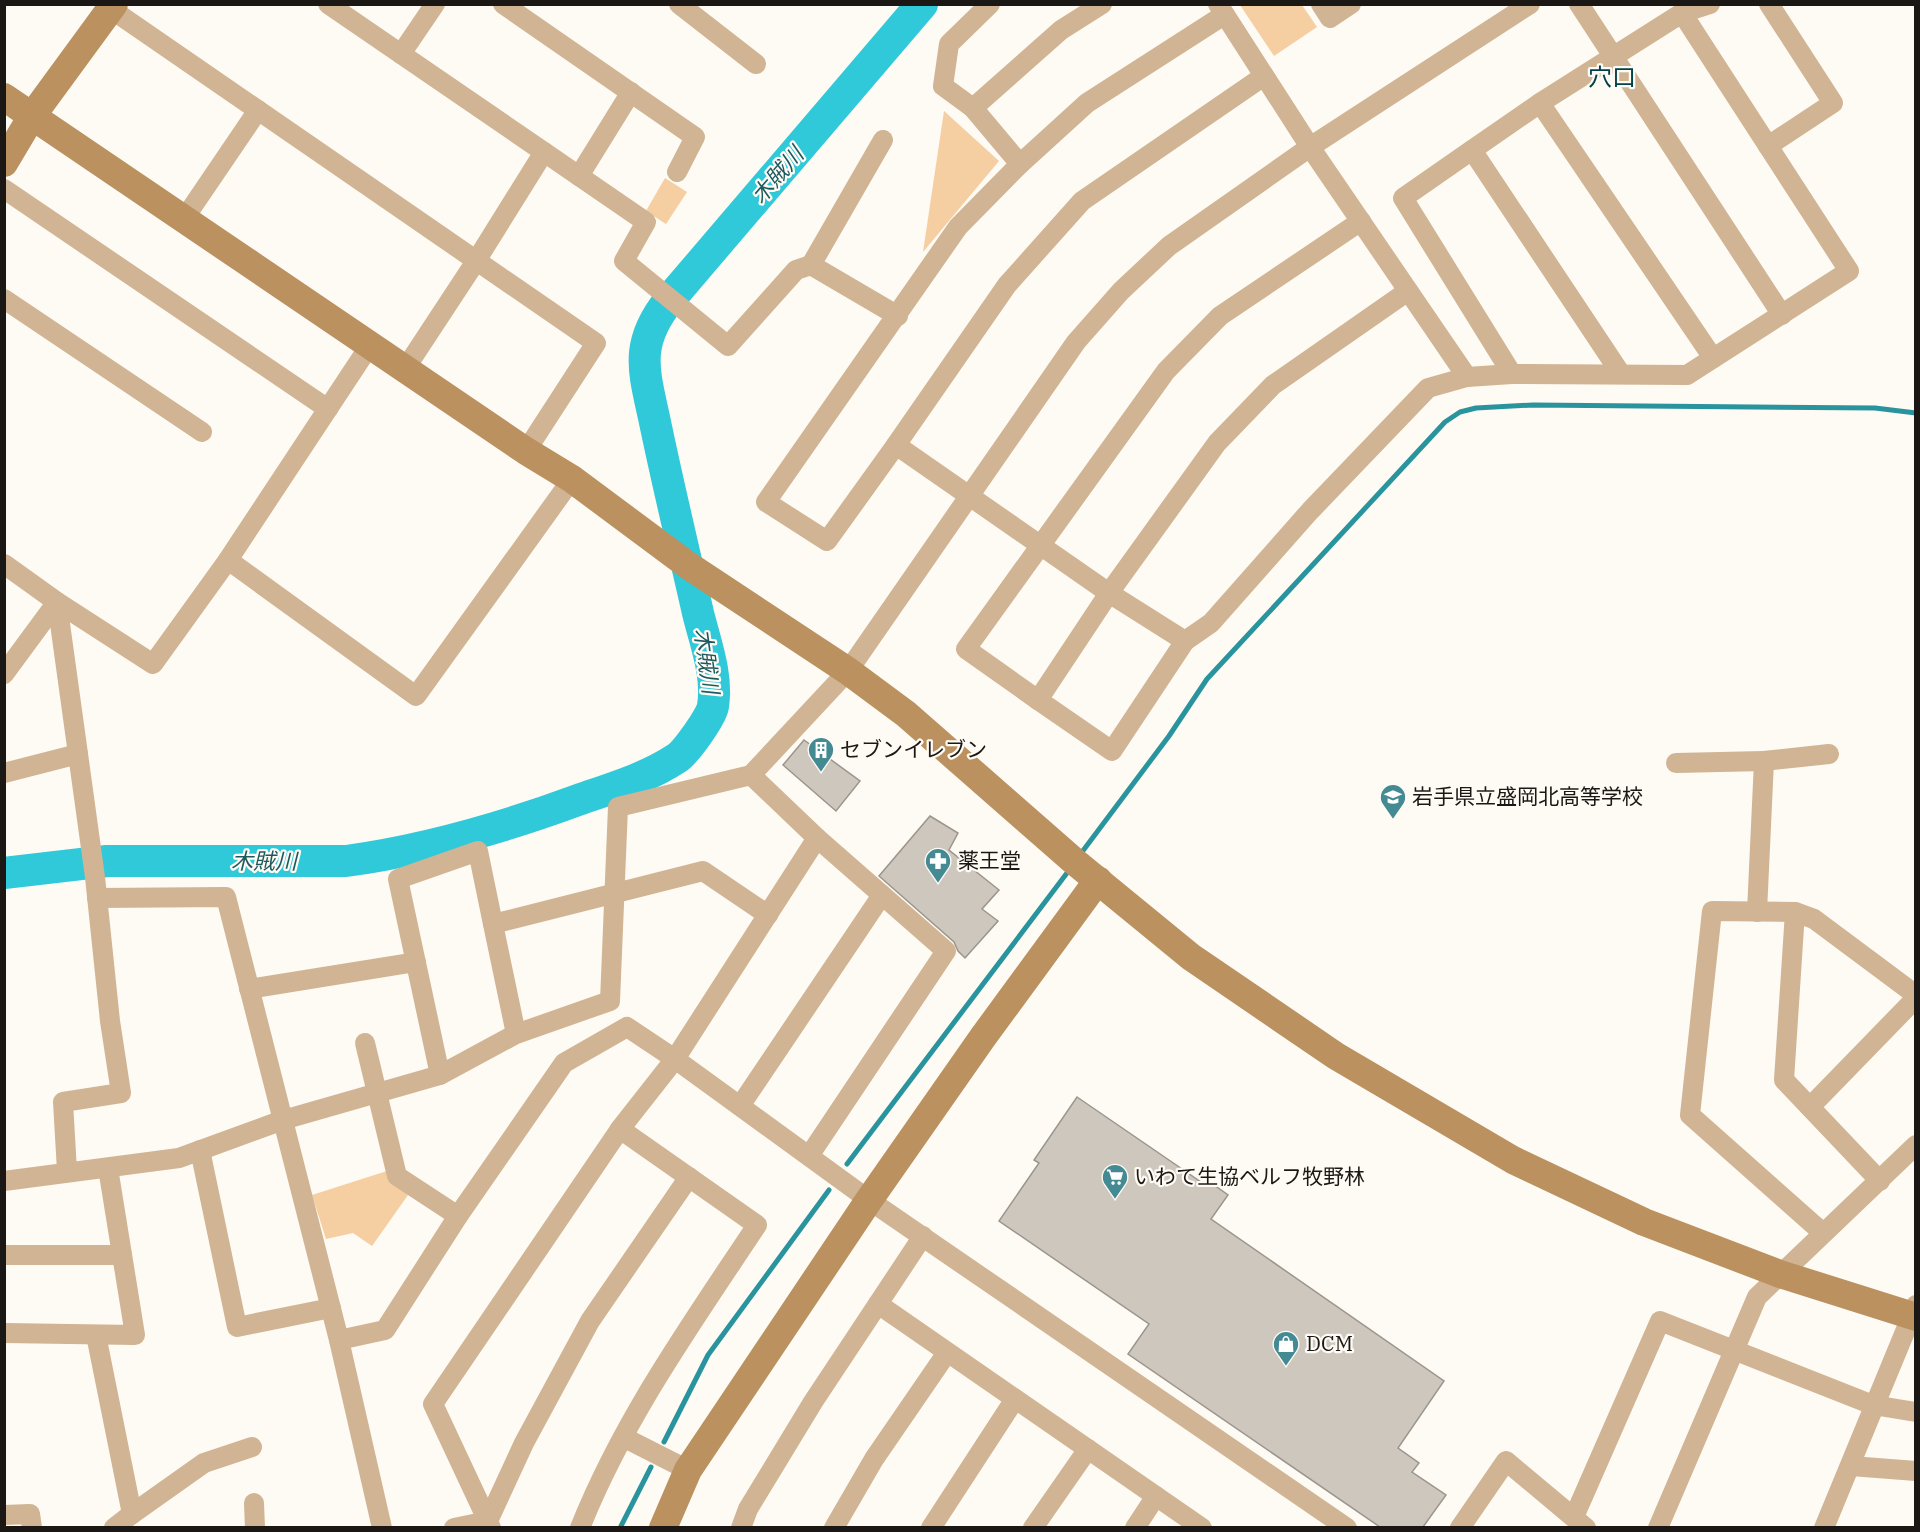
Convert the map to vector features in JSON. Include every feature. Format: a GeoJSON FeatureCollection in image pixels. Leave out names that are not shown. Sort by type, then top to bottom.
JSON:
{"type":"FeatureCollection","features":[{"type":"Feature","properties":{"kind":"street"},"geometry":{"type":"LineString","coordinates":[[328,4],[646,222],[624,261],[728,346],[796,270],[811,265],[883,140]]}},
{"type":"Feature","properties":{"kind":"street"},"geometry":{"type":"LineString","coordinates":[[401,54],[435,4]]}},
{"type":"Feature","properties":{"kind":"street"},"geometry":{"type":"LineString","coordinates":[[503,4],[695,136],[677,172]]}},
{"type":"Feature","properties":{"kind":"street"},"geometry":{"type":"LineString","coordinates":[[679,4],[756,64]]}},
{"type":"Feature","properties":{"kind":"street"},"geometry":{"type":"LineString","coordinates":[[990,4],[949,44],[943,86],[973,108],[1020,164]]}},
{"type":"Feature","properties":{"kind":"street"},"geometry":{"type":"LineString","coordinates":[[973,108],[1061,30],[1102,4]]}},
{"type":"Feature","properties":{"kind":"street"},"geometry":{"type":"LineString","coordinates":[[1321,4],[1330,18],[1351,4]]}},
{"type":"Feature","properties":{"kind":"street"},"geometry":{"type":"LineString","coordinates":[[4,1181],[178,1158],[283,1119],[440,1075],[516,1034],[610,1000],[618,807],[751,775],[848,671],[1076,342],[1120,291],[1169,246],[1310,147],[1530,4]]}},
{"type":"Feature","properties":{"kind":"street"},"geometry":{"type":"LineString","coordinates":[[1579,4],[1782,315]]}},
{"type":"Feature","properties":{"kind":"street"},"geometry":{"type":"LineString","coordinates":[[1512,374],[1402,198],[1540,103],[1682,13],[1710,4]]}},
{"type":"Feature","properties":{"kind":"street"},"geometry":{"type":"LineString","coordinates":[[1768,147],[1833,103],[1769,4]]}},
{"type":"Feature","properties":{"kind":"street"},"geometry":{"type":"LineString","coordinates":[[4,163],[32,116],[113,7],[596,343],[526,451]]}},
{"type":"Feature","properties":{"kind":"street"},"geometry":{"type":"LineString","coordinates":[[1264,76],[1082,201],[1007,285],[827,541],[766,502],[958,227],[1020,164],[1087,103],[1221,10],[1264,76],[1310,147],[1467,377]]}},
{"type":"Feature","properties":{"kind":"street"},"geometry":{"type":"LineString","coordinates":[[1361,221],[1220,316],[1166,370],[1038,545],[966,649],[1112,751],[1185,641],[1211,623],[1310,511],[1428,388],[1467,377],[1512,374],[1687,375],[1849,271],[1682,13]]}},
{"type":"Feature","properties":{"kind":"street"},"geometry":{"type":"LineString","coordinates":[[579,176],[631,92]]}},
{"type":"Feature","properties":{"kind":"street"},"geometry":{"type":"LineString","coordinates":[[4,97],[526,451],[572,479],[689,566],[848,671],[906,714],[1191,957],[1336,1056],[1513,1160],[1644,1222],[1780,1274],[1914,1312],[1824,1527]]}},
{"type":"Feature","properties":{"kind":"street"},"geometry":{"type":"LineString","coordinates":[[1540,103],[1713,358]]}},
{"type":"Feature","properties":{"kind":"street"},"geometry":{"type":"LineString","coordinates":[[184,219],[258,110]]}},
{"type":"Feature","properties":{"kind":"street"},"geometry":{"type":"LineString","coordinates":[[1472,150],[1621,374]]}},
{"type":"Feature","properties":{"kind":"street"},"geometry":{"type":"LineString","coordinates":[[405,369],[544,152]]}},
{"type":"Feature","properties":{"kind":"street"},"geometry":{"type":"LineString","coordinates":[[4,189],[328,409]]}},
{"type":"Feature","properties":{"kind":"street"},"geometry":{"type":"LineString","coordinates":[[811,265],[898,315]]}},
{"type":"Feature","properties":{"kind":"street"},"geometry":{"type":"LineString","coordinates":[[1038,700],[1109,593],[1217,443],[1273,385],[1408,291]]}},
{"type":"Feature","properties":{"kind":"street"},"geometry":{"type":"LineString","coordinates":[[4,299],[202,432]]}},
{"type":"Feature","properties":{"kind":"street"},"geometry":{"type":"LineString","coordinates":[[4,564],[57,602],[153,664],[228,560],[370,345]]}},
{"type":"Feature","properties":{"kind":"street"},"geometry":{"type":"LineString","coordinates":[[896,445],[1038,545],[1185,641]]}},
{"type":"Feature","properties":{"kind":"street"},"geometry":{"type":"LineString","coordinates":[[228,560],[416,696],[572,479]]}},
{"type":"Feature","properties":{"kind":"street"},"geometry":{"type":"LineString","coordinates":[[4,674],[57,602]]}},
{"type":"Feature","properties":{"kind":"street"},"geometry":{"type":"LineString","coordinates":[[57,602],[95,877],[110,1021],[122,1093],[63,1102],[67,1171]]}},
{"type":"Feature","properties":{"kind":"street"},"geometry":{"type":"LineString","coordinates":[[4,772],[78,754]]}},
{"type":"Feature","properties":{"kind":"street"},"geometry":{"type":"LineString","coordinates":[[1676,763],[1764,761],[1829,754]]}},
{"type":"Feature","properties":{"kind":"street"},"geometry":{"type":"LineString","coordinates":[[1757,912],[1764,761]]}},
{"type":"Feature","properties":{"kind":"street"},"geometry":{"type":"LineString","coordinates":[[751,775],[818,838],[946,951],[809,1156]]}},
{"type":"Feature","properties":{"kind":"street"},"geometry":{"type":"LineString","coordinates":[[489,1524],[433,1404],[620,1129],[675,1059],[818,838]]}},
{"type":"Feature","properties":{"kind":"street"},"geometry":{"type":"LineString","coordinates":[[440,1075],[398,879],[478,850],[516,1034]]}},
{"type":"Feature","properties":{"kind":"street"},"geometry":{"type":"LineString","coordinates":[[494,924],[703,871],[768,915]]}},
{"type":"Feature","properties":{"kind":"street"},"geometry":{"type":"LineString","coordinates":[[663,1527],[687,1470],[982,1037],[1098,880]]}},
{"type":"Feature","properties":{"kind":"street"},"geometry":{"type":"LineString","coordinates":[[740,1106],[882,895]]}},
{"type":"Feature","properties":{"kind":"street"},"geometry":{"type":"LineString","coordinates":[[97,898],[226,897],[339,1340],[382,1527]]}},
{"type":"Feature","properties":{"kind":"street"},"geometry":{"type":"LineString","coordinates":[[1810,1107],[1916,996],[1814,919],[1796,912],[1712,911],[1690,1114],[1823,1233]]}},
{"type":"Feature","properties":{"kind":"street"},"geometry":{"type":"LineString","coordinates":[[1796,912],[1784,1080],[1880,1181]]}},
{"type":"Feature","properties":{"kind":"street"},"geometry":{"type":"LineString","coordinates":[[249,988],[416,962]]}},
{"type":"Feature","properties":{"kind":"street"},"geometry":{"type":"LineString","coordinates":[[339,1340],[385,1330],[458,1216],[564,1063],[627,1027],[675,1059],[869,1200],[1347,1527]]}},
{"type":"Feature","properties":{"kind":"street"},"geometry":{"type":"LineString","coordinates":[[365,1042],[397,1176],[458,1216]]}},
{"type":"Feature","properties":{"kind":"street"},"geometry":{"type":"LineString","coordinates":[[580,1527],[643,1398],[757,1225],[620,1129]]}},
{"type":"Feature","properties":{"kind":"street"},"geometry":{"type":"LineString","coordinates":[[1658,1527],[1757,1297],[1916,1145]]}},
{"type":"Feature","properties":{"kind":"street"},"geometry":{"type":"LineString","coordinates":[[200,1150],[237,1327],[331,1308]]}},
{"type":"Feature","properties":{"kind":"street"},"geometry":{"type":"LineString","coordinates":[[4,1333],[135,1335],[108,1168]]}},
{"type":"Feature","properties":{"kind":"street"},"geometry":{"type":"LineString","coordinates":[[489,1524],[524,1443],[590,1321],[689,1177]]}},
{"type":"Feature","properties":{"kind":"street"},"geometry":{"type":"LineString","coordinates":[[741,1527],[748,1509],[813,1402],[923,1236]]}},
{"type":"Feature","properties":{"kind":"street"},"geometry":{"type":"LineString","coordinates":[[4,1255],[122,1255]]}},
{"type":"Feature","properties":{"kind":"street"},"geometry":{"type":"LineString","coordinates":[[878,1304],[1202,1527]]}},
{"type":"Feature","properties":{"kind":"street"},"geometry":{"type":"LineString","coordinates":[[1460,1527],[1506,1461],[1582,1525],[1660,1321],[1873,1406],[1916,1412]]}},
{"type":"Feature","properties":{"kind":"street"},"geometry":{"type":"LineString","coordinates":[[96,1335],[132,1514]]}},
{"type":"Feature","properties":{"kind":"street"},"geometry":{"type":"LineString","coordinates":[[834,1527],[874,1459],[945,1357]]}},
{"type":"Feature","properties":{"kind":"street"},"geometry":{"type":"LineString","coordinates":[[931,1527],[1015,1399]]}},
{"type":"Feature","properties":{"kind":"street"},"geometry":{"type":"LineString","coordinates":[[623,1437],[687,1470]]}},
{"type":"Feature","properties":{"kind":"street"},"geometry":{"type":"LineString","coordinates":[[114,1527],[204,1463],[252,1447]]}},
{"type":"Feature","properties":{"kind":"street"},"geometry":{"type":"LineString","coordinates":[[1033,1527],[1088,1449]]}},
{"type":"Feature","properties":{"kind":"street"},"geometry":{"type":"LineString","coordinates":[[1851,1466],[1916,1472]]}},
{"type":"Feature","properties":{"kind":"street"},"geometry":{"type":"LineString","coordinates":[[1135,1527],[1156,1496]]}},
{"type":"Feature","properties":{"kind":"street"},"geometry":{"type":"LineString","coordinates":[[254,1503],[255,1527]]}},
{"type":"Feature","properties":{"kind":"street"},"geometry":{"type":"LineString","coordinates":[[4,1515],[30,1515],[32,1527]]}},
{"type":"Feature","properties":{"kind":"street"},"geometry":{"type":"LineString","coordinates":[[454,1527],[489,1524]]}},
{"type":"Feature","properties":{"kind":"shaded area"},"geometry":{"type":"Polygon","coordinates":[[[1240,5],[1302,5],[1317,27],[1274,56],[1240,5]]]}},
{"type":"Feature","properties":{"kind":"shaded area"},"geometry":{"type":"Polygon","coordinates":[[[944,111],[999,161],[923,252],[944,111]]]}},
{"type":"Feature","properties":{"kind":"shaded area"},"geometry":{"type":"Polygon","coordinates":[[[665,178],[687,192],[666,224],[646,211],[665,178]]]}},
{"type":"Feature","properties":{"kind":"shaded area"},"geometry":{"type":"Polygon","coordinates":[[[387,1171],[392,1182],[408,1195],[372,1246],[353,1233],[326,1239],[312,1195],[387,1171]]]}},
{"type":"Feature","properties":{"kind":"building","name":"セブンイレブン"},"geometry":{"type":"Polygon","coordinates":[[[804,740],[860,781],[836,811],[783,765],[804,740]]]}},
{"type":"Feature","properties":{"kind":"building","name":"薬王堂"},"geometry":{"type":"Polygon","coordinates":[[[930,816],[958,833],[949,850],[999,890],[982,909],[998,921],[965,958],[958,951],[954,942],[879,876],[930,816]]]}},
{"type":"Feature","properties":{"kind":"building","name":"DCM"},"geometry":{"type":"Polygon","coordinates":[[[1077,1097],[1204,1184],[1207,1180],[1228,1195],[1211,1219],[1444,1381],[1398,1448],[1419,1463],[1412,1472],[1446,1495],[1423,1527],[1380,1527],[1128,1354],[1149,1324],[999,1221],[1039,1163],[1034,1160],[1077,1097]]]}},
{"type":"Feature","properties":{"kind":"waterway","name":"木賊川"},"geometry":{"type":"LineString","coordinates":[[4,873],[107,861],[346,861],[376,856],[464,837],[521,820],[629,782],[677,758],[698,733],[712,711],[714,682],[648,391],[645,360],[650,331],[670,299],[922,4]]}},
{"type":"Feature","properties":{"kind":"waterway"},"geometry":{"type":"LineString","coordinates":[[1079,856],[1169,736],[1207,679],[1445,422],[1460,412],[1476,408],[1533,405],[1875,408],[1916,413]]}},
{"type":"Feature","properties":{"kind":"waterway"},"geometry":{"type":"LineString","coordinates":[[847,1164],[1070,869]]}},
{"type":"Feature","properties":{"kind":"waterway"},"geometry":{"type":"LineString","coordinates":[[664,1442],[708,1355],[829,1190]]}},
{"type":"Feature","properties":{"kind":"waterway"},"geometry":{"type":"LineString","coordinates":[[620,1528],[651,1467]]}},
{"type":"Feature","properties":{"kind":"place","name":"セブンイレブン"},"geometry":{"type":"Point","coordinates":[821,773]}},
{"type":"Feature","properties":{"kind":"place","name":"岩手県立盛岡北高等学校"},"geometry":{"type":"Point","coordinates":[1393,820]}},
{"type":"Feature","properties":{"kind":"place","name":"薬王堂"},"geometry":{"type":"Point","coordinates":[938,884]}},
{"type":"Feature","properties":{"kind":"place","name":"いわて生協ベルフ牧野林"},"geometry":{"type":"Point","coordinates":[1115,1200]}},
{"type":"Feature","properties":{"kind":"place","name":"DCM"},"geometry":{"type":"Point","coordinates":[1286,1367]}},
{"type":"Feature","properties":{"kind":"district","name":"穴口"},"geometry":{"type":"Point","coordinates":[1612,78]}}]}
